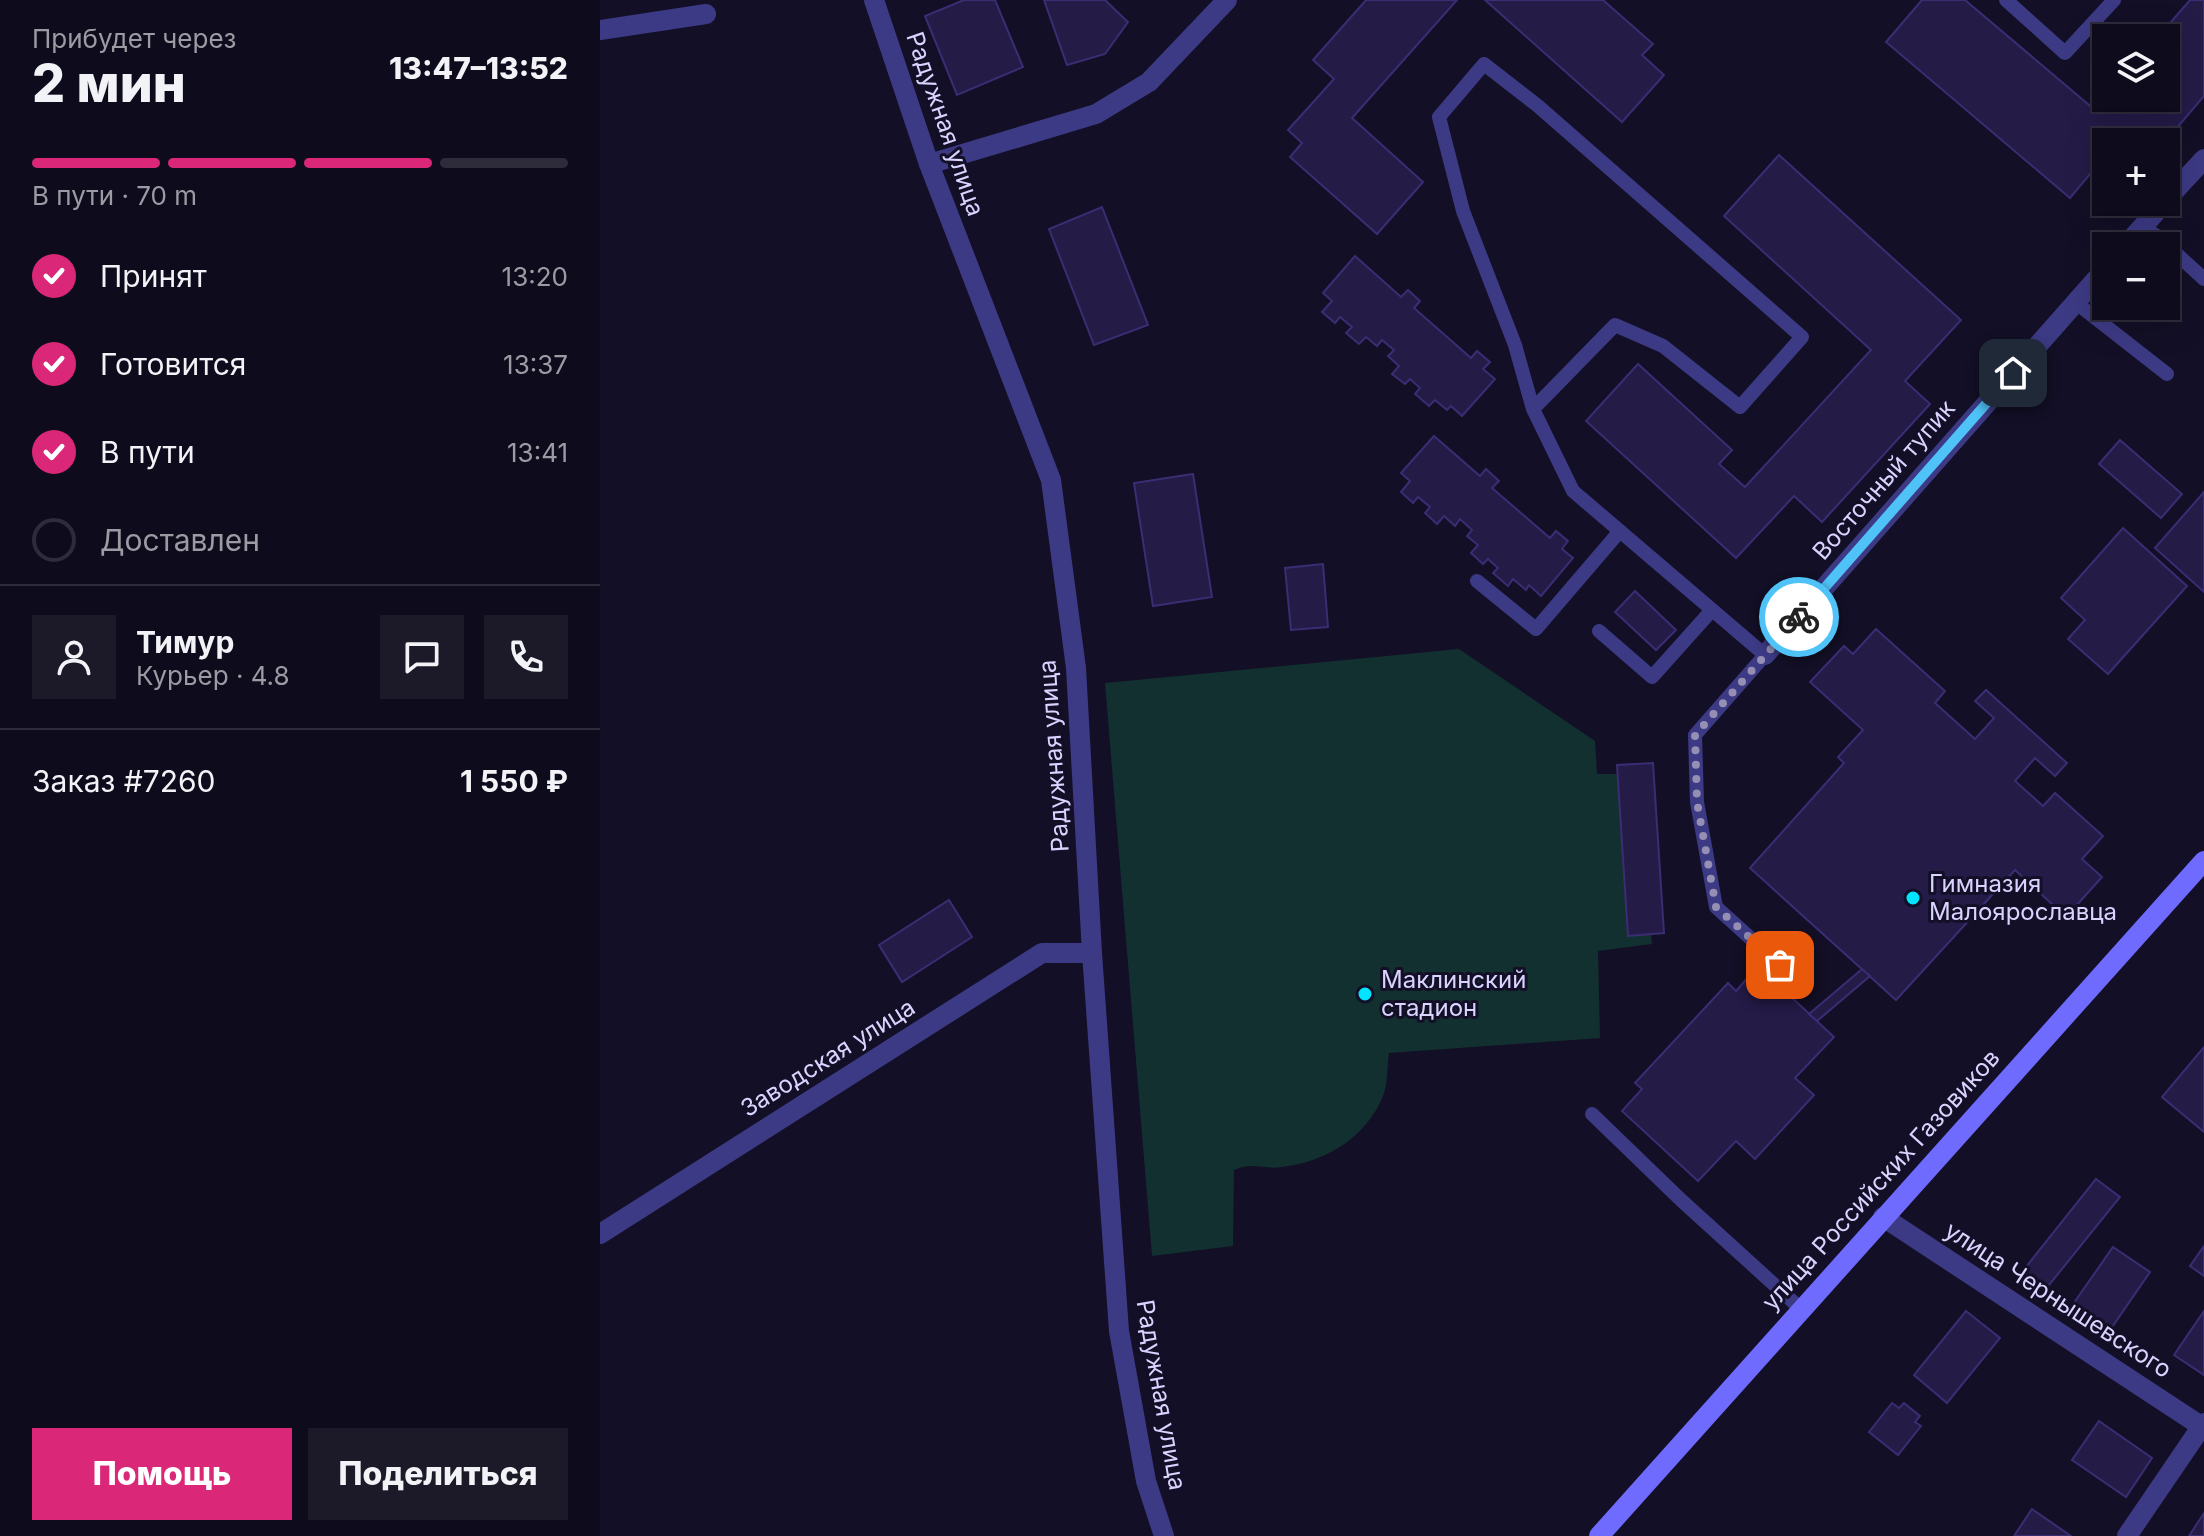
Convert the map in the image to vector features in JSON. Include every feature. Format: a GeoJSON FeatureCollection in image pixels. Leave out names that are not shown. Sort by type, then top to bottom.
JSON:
{"type":"FeatureCollection","features":[{"type":"Feature","properties":{"kind":"main road","name":"улица Российских Газовиков"},"geometry":{"type":"LineString","coordinates":[[1599,1536],[2204,861]]}},
{"type":"Feature","properties":{"kind":"street","name":"Радужная улица"},"geometry":{"type":"LineString","coordinates":[[874,0],[929,164],[1051,480],[1076,668],[1092,953],[1119,1331],[1146,1481],[1164,1536]]}},
{"type":"Feature","properties":{"kind":"street"},"geometry":{"type":"LineString","coordinates":[[929,164],[1096,114],[1149,82],[1227,0]]}},
{"type":"Feature","properties":{"kind":"street"},"geometry":{"type":"LineString","coordinates":[[600,30],[706,14]]}},
{"type":"Feature","properties":{"kind":"street"},"geometry":{"type":"LineString","coordinates":[[2180,185],[2204,159]]}},
{"type":"Feature","properties":{"kind":"street"},"geometry":{"type":"LineString","coordinates":[[2138,232],[2152,216]]}},
{"type":"Feature","properties":{"kind":"street","name":"Восточный тупик"},"geometry":{"type":"LineString","coordinates":[[1765,655],[2092,283]]}},
{"type":"Feature","properties":{"kind":"street","name":"Заводская улица"},"geometry":{"type":"LineString","coordinates":[[600,1234],[1042,953],[1092,953]]}},
{"type":"Feature","properties":{"kind":"street","name":"улица Чернышевского"},"geometry":{"type":"LineString","coordinates":[[1883,1217],[2203,1426]]}},
{"type":"Feature","properties":{"kind":"street"},"geometry":{"type":"LineString","coordinates":[[2127,1536],[2203,1426]]}},
{"type":"Feature","properties":{"kind":"lane"},"geometry":{"type":"LineString","coordinates":[[2006,0],[2065,53],[2114,0]]}},
{"type":"Feature","properties":{"kind":"lane"},"geometry":{"type":"LineString","coordinates":[[1533,409],[1615,325],[1663,346],[1740,407],[1802,337],[1538,106],[1484,64],[1439,117],[1463,211],[1515,345],[1533,409],[1573,491],[1765,655],[1695,735],[1697,802],[1716,907],[1801,984]]}},
{"type":"Feature","properties":{"kind":"lane"},"geometry":{"type":"LineString","coordinates":[[2142,227],[2157,236],[2204,279]]}},
{"type":"Feature","properties":{"kind":"lane"},"geometry":{"type":"LineString","coordinates":[[2075,302],[2167,374]]}},
{"type":"Feature","properties":{"kind":"lane"},"geometry":{"type":"LineString","coordinates":[[1477,581],[1536,629],[1620,531]]}},
{"type":"Feature","properties":{"kind":"lane"},"geometry":{"type":"LineString","coordinates":[[1599,631],[1652,677],[1712,610]]}},
{"type":"Feature","properties":{"kind":"lane"},"geometry":{"type":"LineString","coordinates":[[1592,1114],[1801,1309]]}},
{"type":"Feature","properties":{"kind":"green space","name":"Маклинский стадион"},"geometry":{"type":"Polygon","coordinates":[[[1459,649],[1595,741],[1597,774],[1635,774],[1652,944],[1598,951],[1600,1038],[1389,1053],[1383,1096],[1376,1111],[1355,1136],[1314,1160],[1275,1168],[1247,1166],[1234,1170],[1233,1246],[1152,1256],[1105,683],[1459,649]]]}},
{"type":"Feature","properties":{"kind":"building"},"geometry":{"type":"Polygon","coordinates":[[[964,0],[995,0],[1023,67],[957,95],[925,16],[964,0]]]}},
{"type":"Feature","properties":{"kind":"building"},"geometry":{"type":"Polygon","coordinates":[[[1044,0],[1105,0],[1128,22],[1105,54],[1067,65],[1044,0]]]}},
{"type":"Feature","properties":{"kind":"building"},"geometry":{"type":"Polygon","coordinates":[[[1366,0],[1457,0],[1352,118],[1423,182],[1377,234],[1290,157],[1302,143],[1288,130],[1334,79],[1313,60],[1366,0]]]}},
{"type":"Feature","properties":{"kind":"building"},"geometry":{"type":"Polygon","coordinates":[[[1485,0],[1603,0],[1653,44],[1642,55],[1664,75],[1622,122],[1485,0]]]}},
{"type":"Feature","properties":{"kind":"building"},"geometry":{"type":"Polygon","coordinates":[[[1922,0],[1965,0],[2092,107],[2092,112],[2180,112],[2180,24],[2169,24],[2190,0],[2204,0],[2204,96],[2177,128],[2092,128],[2092,172],[2070,198],[1886,42],[1922,0]]]}},
{"type":"Feature","properties":{"kind":"building"},"geometry":{"type":"Polygon","coordinates":[[[1779,155],[1961,320],[1905,381],[1930,404],[1822,522],[1794,496],[1736,558],[1586,421],[1638,364],[1732,450],[1719,464],[1745,487],[1871,350],[1724,216],[1779,155]]]}},
{"type":"Feature","properties":{"kind":"building"},"geometry":{"type":"Polygon","coordinates":[[[1102,207],[1148,325],[1094,345],[1049,229],[1102,207]]]}},
{"type":"Feature","properties":{"kind":"building"},"geometry":{"type":"Polygon","coordinates":[[[1355,256],[1401,297],[1408,290],[1420,301],[1414,308],[1471,358],[1477,351],[1490,362],[1483,369],[1495,379],[1462,416],[1451,406],[1447,410],[1435,400],[1429,406],[1415,394],[1420,388],[1410,379],[1405,384],[1392,374],[1399,366],[1388,356],[1394,350],[1382,340],[1377,346],[1366,337],[1359,344],[1346,333],[1352,327],[1340,317],[1335,323],[1322,312],[1332,301],[1323,293],[1355,256]]]}},
{"type":"Feature","properties":{"kind":"building"},"geometry":{"type":"Polygon","coordinates":[[[1434,436],[1480,476],[1486,469],[1499,481],[1492,488],[1550,538],[1556,531],[1568,541],[1562,549],[1573,558],[1541,596],[1529,585],[1526,590],[1513,579],[1508,586],[1493,573],[1498,568],[1488,559],[1483,564],[1471,553],[1478,545],[1467,536],[1472,530],[1460,519],[1455,526],[1444,516],[1437,524],[1425,513],[1430,507],[1418,497],[1413,503],[1401,492],[1410,481],[1401,473],[1434,436]]]}},
{"type":"Feature","properties":{"kind":"building"},"geometry":{"type":"Polygon","coordinates":[[[2120,440],[2182,494],[2161,518],[2099,464],[2120,440]]]}},
{"type":"Feature","properties":{"kind":"building"},"geometry":{"type":"Polygon","coordinates":[[[1193,474],[1212,597],[1153,606],[1134,483],[1193,474]]]}},
{"type":"Feature","properties":{"kind":"building"},"geometry":{"type":"Polygon","coordinates":[[[2204,492],[2204,592],[2155,548],[2204,492]]]}},
{"type":"Feature","properties":{"kind":"building"},"geometry":{"type":"Polygon","coordinates":[[[2123,528],[2187,586],[2108,674],[2068,639],[2085,620],[2061,598],[2123,528]]]}},
{"type":"Feature","properties":{"kind":"building"},"geometry":{"type":"Polygon","coordinates":[[[1323,564],[1328,627],[1291,630],[1285,568],[1323,564]]]}},
{"type":"Feature","properties":{"kind":"building"},"geometry":{"type":"Polygon","coordinates":[[[1635,591],[1676,630],[1656,650],[1615,612],[1635,591]]]}},
{"type":"Feature","properties":{"kind":"building"},"geometry":{"type":"Polygon","coordinates":[[[1876,629],[1945,691],[1935,703],[1975,739],[1994,718],[1975,701],[1986,690],[2067,763],[2055,776],[2035,758],[2015,781],[2043,806],[2055,793],[2103,836],[2082,859],[2102,877],[2066,917],[2015,870],[1896,1000],[1750,868],[1844,763],[1838,757],[1863,730],[1810,682],[1844,646],[1853,654],[1876,629]]]}},
{"type":"Feature","properties":{"kind":"building"},"geometry":{"type":"Polygon","coordinates":[[[1653,763],[1664,933],[1628,936],[1617,765],[1653,763]]]}},
{"type":"Feature","properties":{"kind":"building"},"geometry":{"type":"Polygon","coordinates":[[[949,900],[972,937],[902,982],[879,945],[949,900]]]}},
{"type":"Feature","properties":{"kind":"building"},"geometry":{"type":"Polygon","coordinates":[[[1758,966],[1834,1037],[1795,1078],[1814,1095],[1755,1159],[1736,1141],[1698,1181],[1622,1111],[1642,1089],[1635,1083],[1728,983],[1736,991],[1758,966]]]}},
{"type":"Feature","properties":{"kind":"building"},"geometry":{"type":"Polygon","coordinates":[[[1862,969],[1870,976],[1817,1021],[1809,1014],[1862,969]]]}},
{"type":"Feature","properties":{"kind":"building"},"geometry":{"type":"Polygon","coordinates":[[[2204,1047],[2204,1132],[2162,1097],[2204,1047]]]}},
{"type":"Feature","properties":{"kind":"building"},"geometry":{"type":"Polygon","coordinates":[[[2096,1179],[2120,1197],[2045,1290],[2022,1272],[2096,1179]]]}},
{"type":"Feature","properties":{"kind":"building"},"geometry":{"type":"Polygon","coordinates":[[[2204,1246],[2204,1276],[2190,1266],[2204,1246]]]}},
{"type":"Feature","properties":{"kind":"building"},"geometry":{"type":"Polygon","coordinates":[[[2113,1247],[2150,1272],[2108,1333],[2071,1307],[2113,1247]]]}},
{"type":"Feature","properties":{"kind":"building"},"geometry":{"type":"Polygon","coordinates":[[[1966,1311],[2000,1338],[1947,1403],[1914,1375],[1966,1311]]]}},
{"type":"Feature","properties":{"kind":"building"},"geometry":{"type":"Polygon","coordinates":[[[2204,1311],[2204,1375],[2174,1355],[2204,1311]]]}},
{"type":"Feature","properties":{"kind":"building"},"geometry":{"type":"Polygon","coordinates":[[[1892,1403],[1899,1408],[1904,1403],[1920,1416],[1915,1422],[1921,1426],[1898,1455],[1869,1432],[1892,1403]]]}},
{"type":"Feature","properties":{"kind":"building"},"geometry":{"type":"Polygon","coordinates":[[[2099,1421],[2152,1458],[2126,1497],[2072,1460],[2099,1421]]]}},
{"type":"Feature","properties":{"kind":"building"},"geometry":{"type":"Polygon","coordinates":[[[2032,1509],[2071,1536],[2014,1536],[2032,1509]]]}},
{"type":"Feature","properties":{"kind":"building"},"geometry":{"type":"Polygon","coordinates":[[[2204,1513],[2204,1536],[2189,1536],[2204,1513]]]}},
{"type":"Feature","properties":{"kind":"way so far"},"geometry":{"type":"LineString","coordinates":[[1780,965],[1716,907],[1697,802],[1695,735],[1799,617]]}},
{"type":"Feature","properties":{"kind":"place","name":"Гимназия Малоярославца"},"geometry":{"type":"Point","coordinates":[1913,898]}},
{"type":"Feature","properties":{"kind":"place","name":"Маклинский стадион"},"geometry":{"type":"Point","coordinates":[1365,994]}},
{"type":"Feature","properties":{"kind":"route"},"geometry":{"type":"LineString","coordinates":[[1799,617],[2013,373]]}}]}
